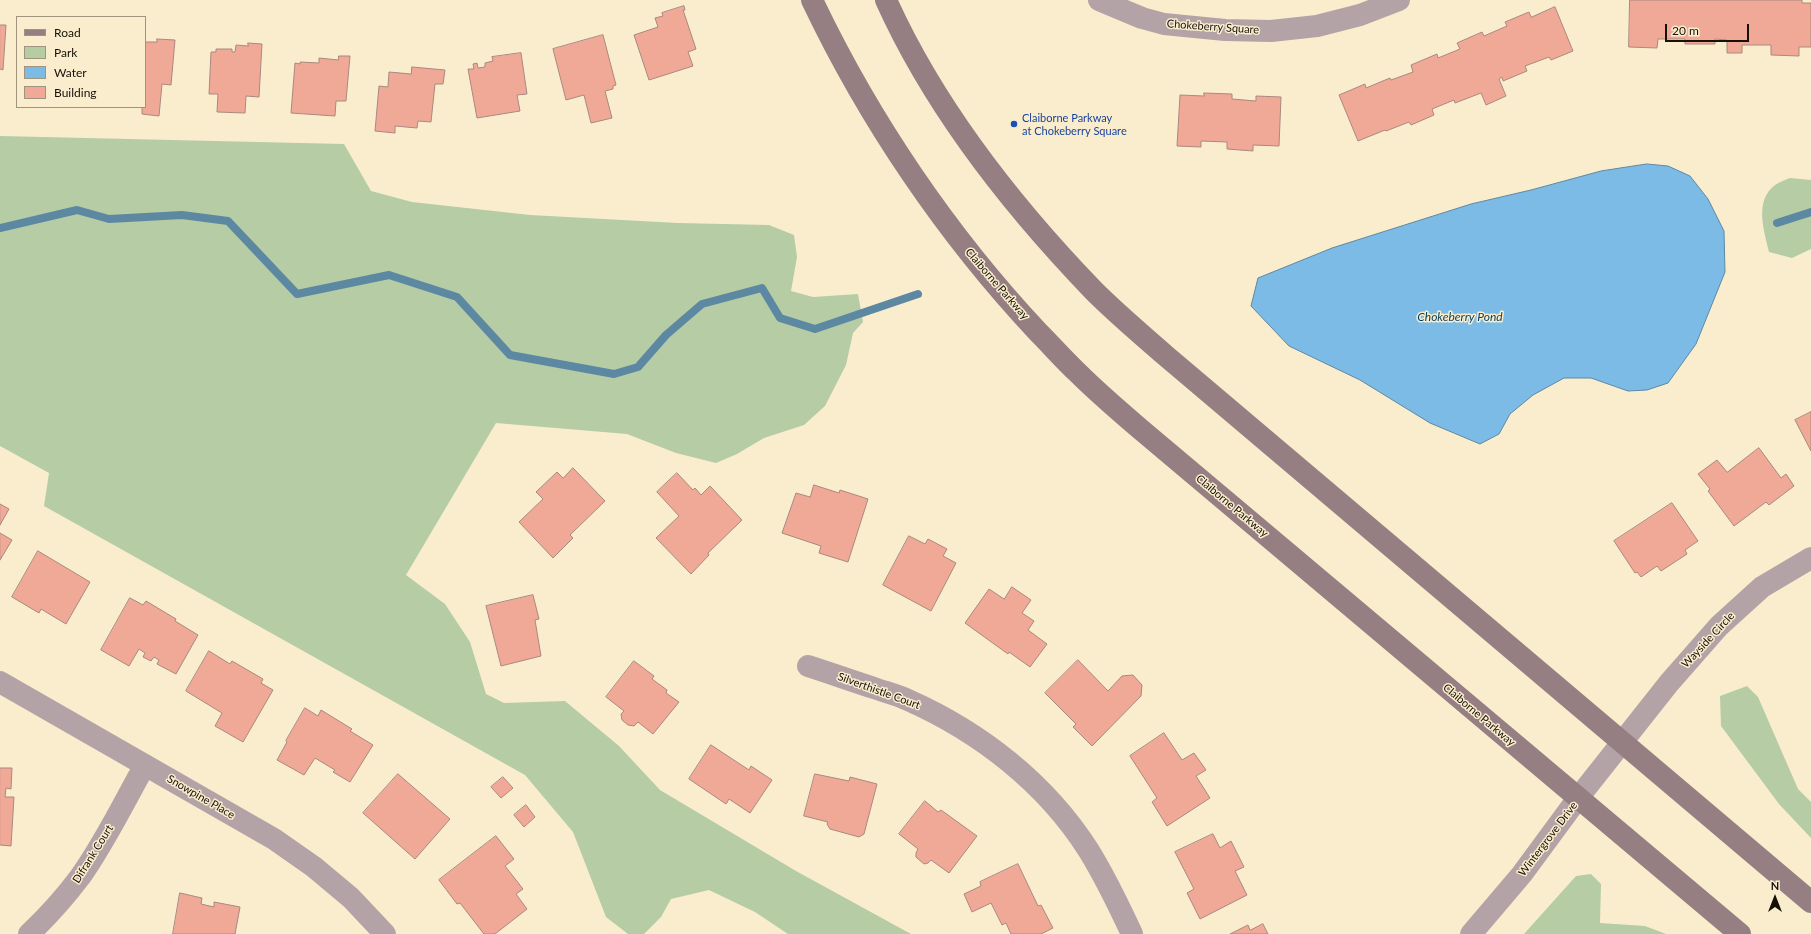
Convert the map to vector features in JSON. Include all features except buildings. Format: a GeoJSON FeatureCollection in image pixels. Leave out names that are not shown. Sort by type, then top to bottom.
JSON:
{"type":"FeatureCollection","features":[{"type":"Feature","properties":{"kind":"main road","name":"Claiborne Parkway"},"geometry":{"type":"LineString","coordinates":[[812,0],[833,44],[880,124],[926,195],[968,252],[1019,311],[1077,373],[1145,433],[1740,934]]}},
{"type":"Feature","properties":{"kind":"main road"},"geometry":{"type":"LineString","coordinates":[[886,0],[897,25],[924,73],[968,140],[1022,212],[1095,292],[1166,356],[1811,902]]}},
{"type":"Feature","properties":{"kind":"street","name":"Chokeberry Square"},"geometry":{"type":"LineString","coordinates":[[1099,0],[1142,18],[1164,24],[1225,30],[1271,31],[1317,26],[1360,15],[1399,0]]}},
{"type":"Feature","properties":{"kind":"street","name":"Wayside Circle"},"geometry":{"type":"LineString","coordinates":[[1623,743],[1669,683],[1718,626],[1762,587],[1811,558]]}},
{"type":"Feature","properties":{"kind":"street","name":"Silverthistle Court"},"geometry":{"type":"LineString","coordinates":[[808,666],[907,699],[950,720],[988,744],[1027,776],[1060,812],[1088,850],[1113,894],[1132,934]]}},
{"type":"Feature","properties":{"kind":"street","name":"Snowpine Place"},"geometry":{"type":"LineString","coordinates":[[0,682],[274,839],[308,863],[351,898],[385,934]]}},
{"type":"Feature","properties":{"kind":"street","name":"Wintergrove Drive"},"geometry":{"type":"LineString","coordinates":[[1471,934],[1522,874],[1578,798],[1623,743]]}},
{"type":"Feature","properties":{"kind":"street","name":"Difrank Court"},"geometry":{"type":"LineString","coordinates":[[29,934],[50,914],[80,877],[93,857],[145,765]]}},
{"type":"Feature","properties":{"kind":"green space"},"geometry":{"type":"Polygon","coordinates":[[[0,136],[344,144],[371,191],[412,202],[530,215],[678,223],[769,225],[794,235],[797,257],[791,291],[813,297],[858,294],[863,322],[853,333],[846,365],[825,406],[804,425],[764,438],[737,454],[716,463],[676,453],[627,434],[496,423],[406,575],[445,604],[470,642],[486,694],[504,703],[565,701],[619,746],[660,790],[796,871],[911,934],[788,934],[755,912],[709,890],[671,899],[661,917],[644,934],[628,934],[606,917],[573,832],[525,775],[44,506],[49,473],[0,446],[0,136]]]}},
{"type":"Feature","properties":{"kind":"green space"},"geometry":{"type":"Polygon","coordinates":[[[1790,178],[1811,180],[1811,249],[1792,258],[1769,252],[1762,216],[1764,199],[1769,192],[1775,185],[1790,178]]]}},
{"type":"Feature","properties":{"kind":"green space"},"geometry":{"type":"Polygon","coordinates":[[[1747,686],[1758,697],[1798,789],[1811,802],[1811,838],[1779,804],[1721,726],[1720,696],[1747,686]]]}},
{"type":"Feature","properties":{"kind":"green space"},"geometry":{"type":"Polygon","coordinates":[[[1591,874],[1601,884],[1600,923],[1645,926],[1666,934],[1524,934],[1576,876],[1591,874]]]}},
{"type":"Feature","properties":{"kind":"water","name":"Chokeberry Pond"},"geometry":{"type":"Polygon","coordinates":[[[1647,164],[1668,166],[1690,176],[1708,199],[1724,231],[1725,272],[1696,344],[1668,383],[1647,390],[1628,391],[1591,378],[1564,378],[1533,395],[1510,414],[1499,434],[1480,444],[1430,423],[1360,380],[1289,346],[1251,306],[1258,278],[1332,248],[1471,204],[1601,171],[1647,164]]]}},
{"type":"Feature","properties":{"kind":"waterway"},"geometry":{"type":"LineString","coordinates":[[0,228],[77,210],[109,219],[182,215],[228,221],[297,294],[389,275],[457,297],[510,355],[614,374],[638,367],[666,335],[702,304],[762,288],[780,318],[815,329],[918,294]]}},
{"type":"Feature","properties":{"kind":"waterway"},"geometry":{"type":"LineString","coordinates":[[1777,223],[1811,212]]}},
{"type":"Feature","properties":{"kind":"place","name":"Claiborne Parkway at Chokeberry Square"},"geometry":{"type":"Point","coordinates":[1014,124]}}]}
